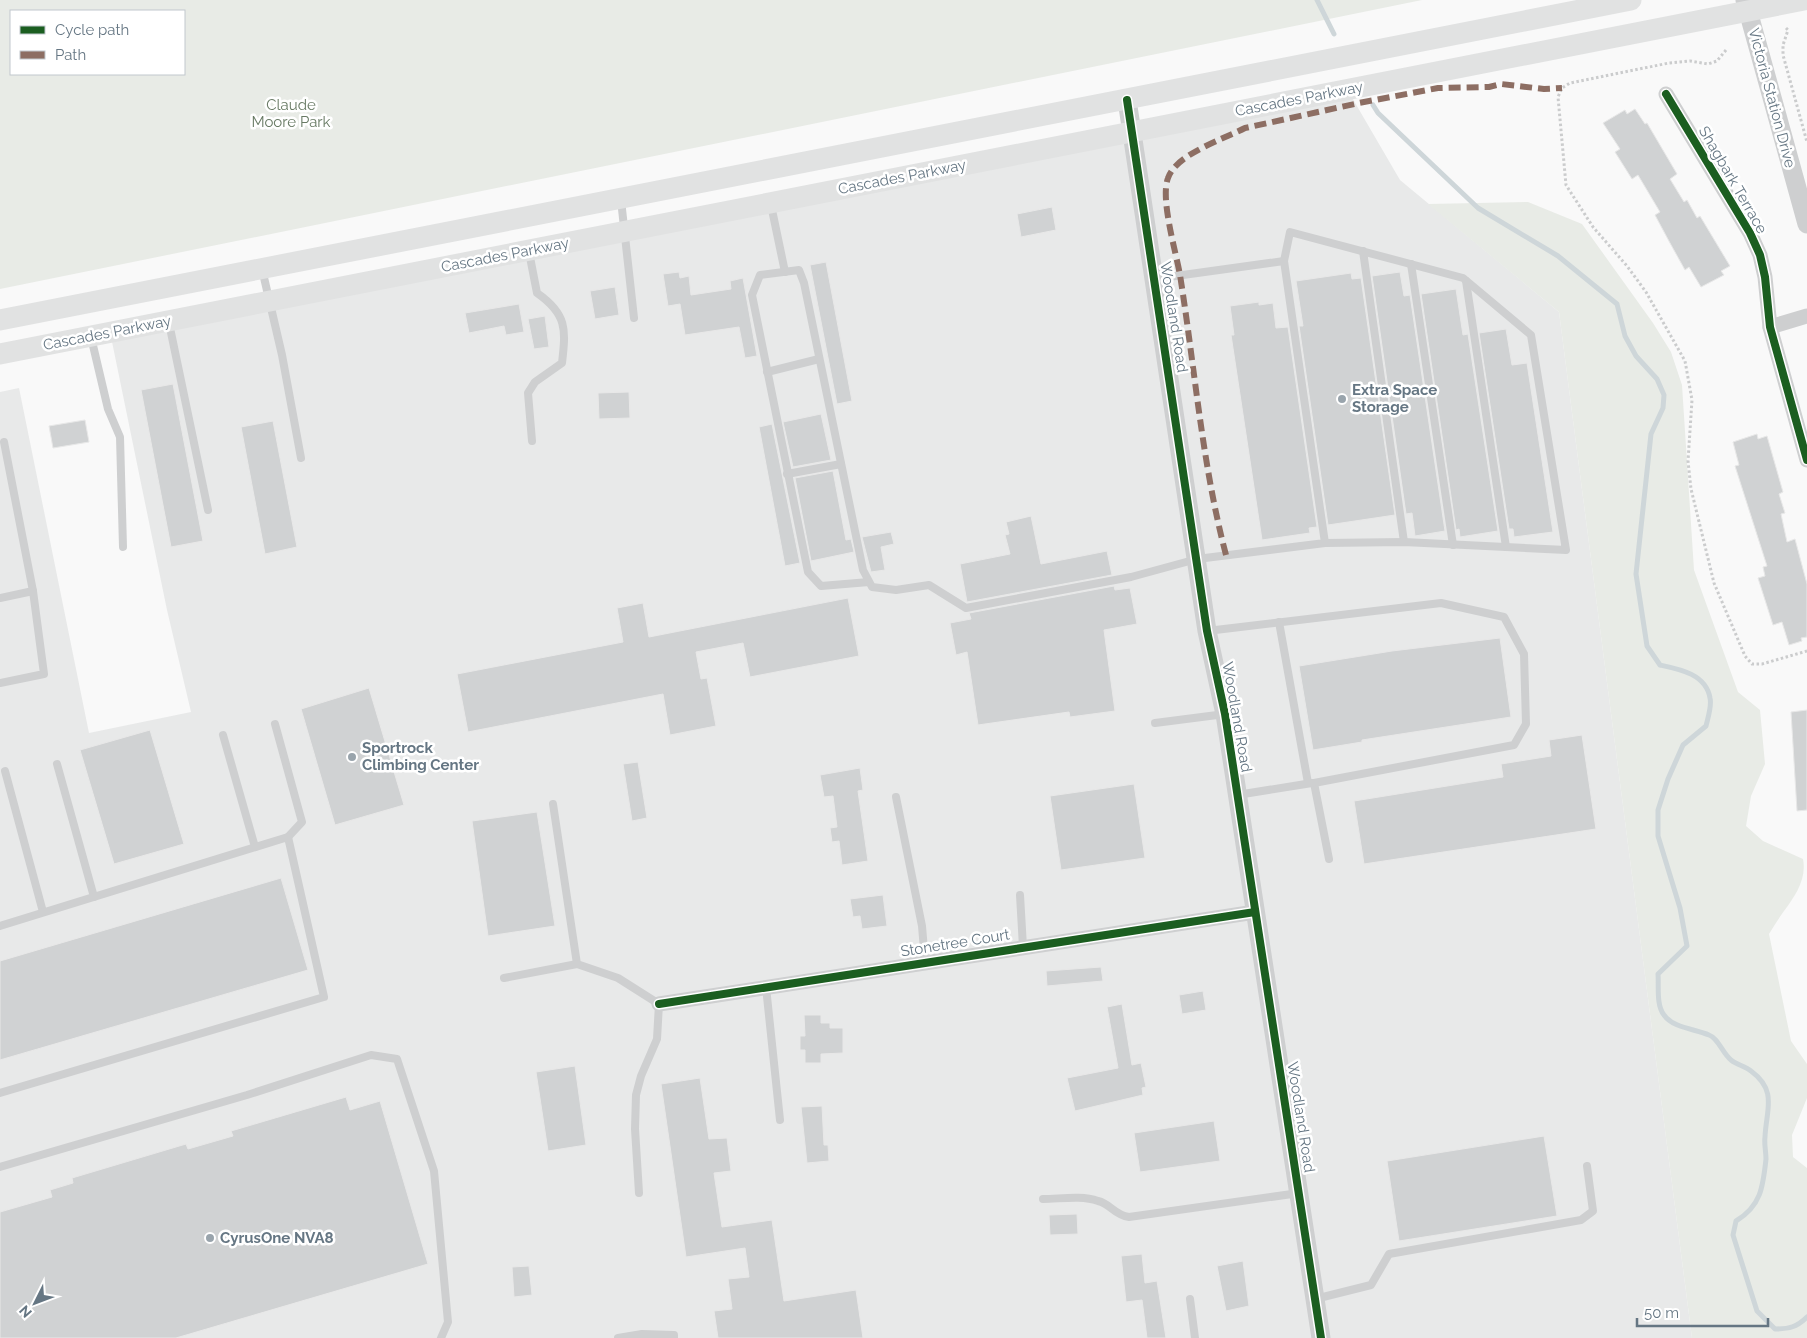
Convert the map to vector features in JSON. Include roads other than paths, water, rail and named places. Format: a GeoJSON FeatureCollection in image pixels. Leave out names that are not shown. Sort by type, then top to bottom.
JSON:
{"type":"FeatureCollection","features":[{"type":"Feature","properties":{"kind":"main road"},"geometry":{"type":"LineString","coordinates":[[0,320],[621,200],[1631,0]]}},
{"type":"Feature","properties":{"kind":"main road","name":"Cascades Parkway"},"geometry":{"type":"LineString","coordinates":[[0,354],[1132,132],[1747,6],[1804,0]]}},
{"type":"Feature","properties":{"kind":"street","name":"Victoria Station Drive"},"geometry":{"type":"LineString","coordinates":[[1747,6],[1807,224]]}},
{"type":"Feature","properties":{"kind":"street","name":"Shagbark Terrace"},"geometry":{"type":"LineString","coordinates":[[1666,94],[1753,240],[1765,277],[1770,327],[1807,460]]}},
{"type":"Feature","properties":{"kind":"street","name":"Woodland Road"},"geometry":{"type":"LineString","coordinates":[[1127,100],[1207,632],[1225,714],[1321,1338]]}},
{"type":"Feature","properties":{"kind":"street"},"geometry":{"type":"LineString","coordinates":[[1770,327],[1807,316]]}},
{"type":"Feature","properties":{"kind":"street","name":"Stonetree Court"},"geometry":{"type":"LineString","coordinates":[[659,1004],[1255,912]]}},
{"type":"Feature","properties":{"kind":"lane"},"geometry":{"type":"LineString","coordinates":[[621,200],[634,318]]}},
{"type":"Feature","properties":{"kind":"lane"},"geometry":{"type":"LineString","coordinates":[[771,202],[785,272]]}},
{"type":"Feature","properties":{"kind":"lane"},"geometry":{"type":"LineString","coordinates":[[869,582],[821,586],[808,572],[752,295],[760,276],[799,270],[804,283],[863,570],[869,582],[876,588],[896,590],[929,586],[966,608],[1131,576],[1197,559],[1325,543],[1404,542],[1566,550],[1531,335],[1463,278],[1290,232],[1284,261],[1325,543]]}},
{"type":"Feature","properties":{"kind":"lane"},"geometry":{"type":"LineString","coordinates":[[528,250],[537,293],[555,306],[561,317],[564,344],[562,363],[535,382],[528,393],[532,440]]}},
{"type":"Feature","properties":{"kind":"lane"},"geometry":{"type":"LineString","coordinates":[[1363,252],[1404,542]]}},
{"type":"Feature","properties":{"kind":"lane"},"geometry":{"type":"LineString","coordinates":[[1154,279],[1284,261]]}},
{"type":"Feature","properties":{"kind":"lane"},"geometry":{"type":"LineString","coordinates":[[1411,264],[1453,545]]}},
{"type":"Feature","properties":{"kind":"lane"},"geometry":{"type":"LineString","coordinates":[[262,269],[270,300],[301,458]]}},
{"type":"Feature","properties":{"kind":"lane"},"geometry":{"type":"LineString","coordinates":[[1466,281],[1506,547]]}},
{"type":"Feature","properties":{"kind":"lane"},"geometry":{"type":"LineString","coordinates":[[169,321],[208,510]]}},
{"type":"Feature","properties":{"kind":"lane"},"geometry":{"type":"LineString","coordinates":[[90,336],[108,409],[120,437],[123,547]]}},
{"type":"Feature","properties":{"kind":"lane"},"geometry":{"type":"LineString","coordinates":[[767,372],[820,359]]}},
{"type":"Feature","properties":{"kind":"lane"},"geometry":{"type":"LineString","coordinates":[[0,683],[44,674],[32,591],[4,464],[4,442]]}},
{"type":"Feature","properties":{"kind":"lane"},"geometry":{"type":"LineString","coordinates":[[787,474],[841,464]]}},
{"type":"Feature","properties":{"kind":"lane"},"geometry":{"type":"LineString","coordinates":[[0,598],[32,591]]}},
{"type":"Feature","properties":{"kind":"lane"},"geometry":{"type":"LineString","coordinates":[[1207,632],[1441,603],[1504,618],[1524,654],[1526,724],[1514,745],[1237,795]]}},
{"type":"Feature","properties":{"kind":"lane"},"geometry":{"type":"LineString","coordinates":[[1279,622],[1311,783],[1329,859]]}},
{"type":"Feature","properties":{"kind":"lane"},"geometry":{"type":"LineString","coordinates":[[1155,723],[1225,714]]}},
{"type":"Feature","properties":{"kind":"lane"},"geometry":{"type":"LineString","coordinates":[[0,926],[288,837],[302,822],[276,724]]}},
{"type":"Feature","properties":{"kind":"lane"},"geometry":{"type":"LineString","coordinates":[[223,735],[255,847]]}},
{"type":"Feature","properties":{"kind":"lane"},"geometry":{"type":"LineString","coordinates":[[57,764],[94,897]]}},
{"type":"Feature","properties":{"kind":"lane"},"geometry":{"type":"LineString","coordinates":[[4,771],[43,912]]}},
{"type":"Feature","properties":{"kind":"lane"},"geometry":{"type":"LineString","coordinates":[[896,797],[922,926],[925,962]]}},
{"type":"Feature","properties":{"kind":"lane"},"geometry":{"type":"LineString","coordinates":[[553,804],[577,964]]}},
{"type":"Feature","properties":{"kind":"lane"},"geometry":{"type":"LineString","coordinates":[[0,1093],[324,997],[288,837]]}},
{"type":"Feature","properties":{"kind":"lane"},"geometry":{"type":"LineString","coordinates":[[1020,895],[1023,947]]}},
{"type":"Feature","properties":{"kind":"lane"},"geometry":{"type":"LineString","coordinates":[[504,978],[577,964],[618,978],[659,1004],[657,1039],[641,1076],[636,1095],[634,1129],[639,1193]]}},
{"type":"Feature","properties":{"kind":"lane"},"geometry":{"type":"LineString","coordinates":[[766,987],[780,1120]]}},
{"type":"Feature","properties":{"kind":"lane"},"geometry":{"type":"LineString","coordinates":[[0,1167],[247,1095],[371,1055],[397,1059],[434,1171],[448,1322],[442,1338]]}},
{"type":"Feature","properties":{"kind":"lane"},"geometry":{"type":"LineString","coordinates":[[1315,1299],[1371,1285],[1389,1254],[1582,1220],[1593,1211],[1587,1166]]}},
{"type":"Feature","properties":{"kind":"lane"},"geometry":{"type":"LineString","coordinates":[[1043,1199],[1087,1198],[1107,1204],[1119,1216],[1129,1217],[1299,1193]]}},
{"type":"Feature","properties":{"kind":"lane"},"geometry":{"type":"LineString","coordinates":[[1190,1299],[1195,1338]]}},
{"type":"Feature","properties":{"kind":"lane"},"geometry":{"type":"LineString","coordinates":[[618,1338],[642,1334],[674,1335],[674,1338]]}},
{"type":"Feature","properties":{"kind":"waterway"},"geometry":{"type":"LineString","coordinates":[[1317,0],[1334,34]]}},
{"type":"Feature","properties":{"kind":"waterway"},"geometry":{"type":"LineString","coordinates":[[1373,105],[1378,113],[1478,208],[1558,256],[1617,304],[1625,336],[1636,356],[1657,379],[1664,395],[1663,408],[1651,434],[1636,574],[1647,646],[1660,665],[1691,674],[1703,683],[1710,698],[1710,712],[1706,726],[1683,745],[1668,779],[1658,810],[1658,836],[1680,908],[1687,946],[1658,974],[1659,1001],[1661,1011],[1668,1019],[1673,1023],[1712,1037],[1733,1062],[1751,1071],[1765,1086],[1769,1101],[1764,1178],[1756,1202],[1751,1209],[1736,1221],[1733,1235],[1757,1311],[1775,1329],[1792,1327],[1807,1317]]}},
{"type":"Feature","properties":{"kind":"place","name":"Extra Space Storage"},"geometry":{"type":"Point","coordinates":[1342,399]}},
{"type":"Feature","properties":{"kind":"place","name":"Sportrock Climbing Center"},"geometry":{"type":"Point","coordinates":[352,757]}},
{"type":"Feature","properties":{"kind":"place","name":"CyrusOne NVA8"},"geometry":{"type":"Point","coordinates":[210,1238]}},
{"type":"Feature","properties":{"kind":"park label","name":"Claude Moore Park"},"geometry":{"type":"Point","coordinates":[291,114]}}]}
